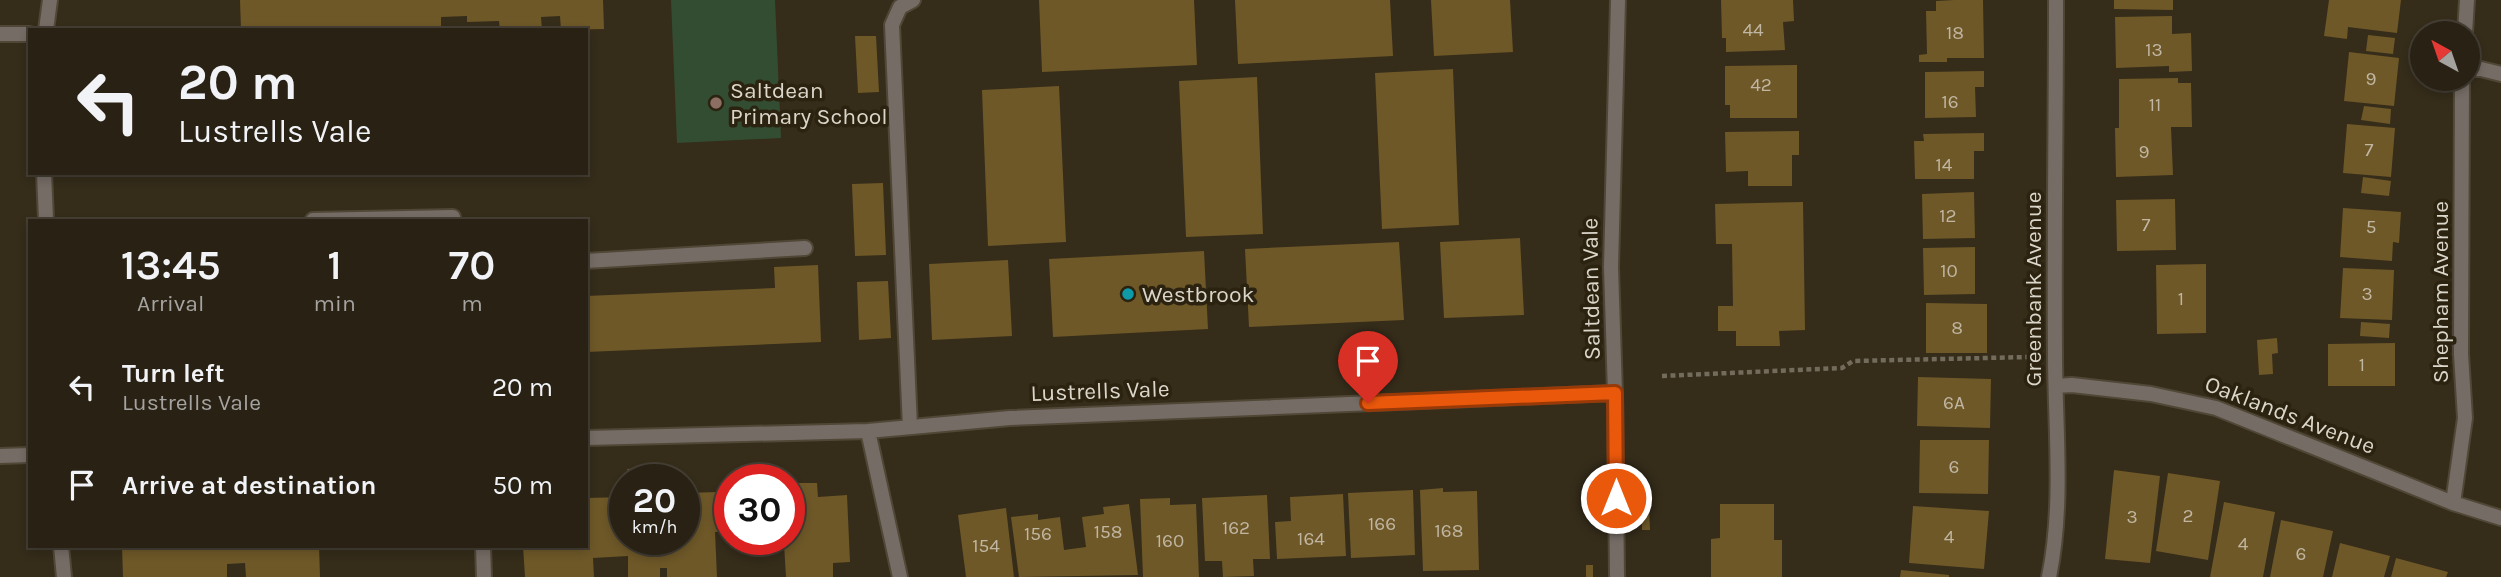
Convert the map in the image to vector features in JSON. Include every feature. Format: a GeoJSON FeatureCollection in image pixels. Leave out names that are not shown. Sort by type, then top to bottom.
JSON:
{"type":"FeatureCollection","features":[{"type":"Feature","properties":{"kind":"street"},"geometry":{"type":"LineString","coordinates":[[46,28],[50,0]]}},
{"type":"Feature","properties":{"kind":"street"},"geometry":{"type":"LineString","coordinates":[[910,427],[891,25],[900,7],[912,0]]}},
{"type":"Feature","properties":{"kind":"street","name":"Saltdean Vale"},"geometry":{"type":"LineString","coordinates":[[1617,577],[1611,267],[1618,0]]}},
{"type":"Feature","properties":{"kind":"street","name":"Greenbank Avenue"},"geometry":{"type":"LineString","coordinates":[[2049,577],[2055,520],[2056,0]]}},
{"type":"Feature","properties":{"kind":"street"},"geometry":{"type":"LineString","coordinates":[[2466,21],[2467,0]]}},
{"type":"Feature","properties":{"kind":"street"},"geometry":{"type":"LineString","coordinates":[[0,34],[28,34]]}},
{"type":"Feature","properties":{"kind":"street"},"geometry":{"type":"LineString","coordinates":[[2480,69],[2501,74]]}},
{"type":"Feature","properties":{"kind":"street","name":"Shepham Avenue"},"geometry":{"type":"LineString","coordinates":[[2453,503],[2465,418],[2461,354],[2462,91]]}},
{"type":"Feature","properties":{"kind":"street"},"geometry":{"type":"LineString","coordinates":[[44,175],[46,219]]}},
{"type":"Feature","properties":{"kind":"street"},"geometry":{"type":"LineString","coordinates":[[360,219],[453,219]]}},
{"type":"Feature","properties":{"kind":"street"},"geometry":{"type":"LineString","coordinates":[[588,261],[804,248]]}},
{"type":"Feature","properties":{"kind":"street","name":"Oaklands Avenue"},"geometry":{"type":"LineString","coordinates":[[2056,386],[2072,385],[2151,394],[2216,408],[2453,503],[2501,518]]}},
{"type":"Feature","properties":{"kind":"street","name":"Lustrells Vale"},"geometry":{"type":"LineString","coordinates":[[588,438],[868,431],[1010,418],[1615,393]]}},
{"type":"Feature","properties":{"kind":"street"},"geometry":{"type":"LineString","coordinates":[[868,431],[900,577]]}},
{"type":"Feature","properties":{"kind":"street"},"geometry":{"type":"LineString","coordinates":[[0,456],[28,455]]}},
{"type":"Feature","properties":{"kind":"street"},"geometry":{"type":"LineString","coordinates":[[61,548],[64,577]]}},
{"type":"Feature","properties":{"kind":"street"},"geometry":{"type":"LineString","coordinates":[[483,548],[484,577]]}},
{"type":"Feature","properties":{"kind":"path"},"geometry":{"type":"LineString","coordinates":[[1662,376],[1843,368],[1853,361],[2055,356]]}},
{"type":"Feature","properties":{"kind":"green space"},"geometry":{"type":"Polygon","coordinates":[[[671,0],[775,0],[781,138],[677,143],[671,0]]]}},
{"type":"Feature","properties":{"kind":"building"},"geometry":{"type":"Polygon","coordinates":[[[240,0],[603,0],[604,29],[561,28],[560,16],[541,17],[542,28],[500,28],[499,21],[467,22],[467,16],[441,17],[441,28],[241,28],[240,0]]]}},
{"type":"Feature","properties":{"kind":"building"},"geometry":{"type":"Polygon","coordinates":[[[1039,0],[1194,0],[1197,65],[1042,72],[1039,0]]]}},
{"type":"Feature","properties":{"kind":"building"},"geometry":{"type":"Polygon","coordinates":[[[1235,0],[1390,0],[1393,56],[1238,64],[1235,0]]]}},
{"type":"Feature","properties":{"kind":"building"},"geometry":{"type":"Polygon","coordinates":[[[1431,0],[1510,0],[1513,52],[1434,56],[1431,0]]]}},
{"type":"Feature","properties":{"kind":"building"},"geometry":{"type":"Polygon","coordinates":[[[1721,0],[1793,0],[1794,21],[1783,22],[1785,50],[1726,52],[1726,38],[1722,38],[1721,0]]]}},
{"type":"Feature","properties":{"kind":"building"},"geometry":{"type":"Polygon","coordinates":[[[1983,0],[1984,58],[1947,58],[1947,62],[1919,62],[1919,55],[1927,54],[1926,11],[1936,11],[1936,1],[1983,0]]]}},
{"type":"Feature","properties":{"kind":"building"},"geometry":{"type":"Polygon","coordinates":[[[2114,0],[2173,0],[2173,10],[2114,9],[2114,0]]]}},
{"type":"Feature","properties":{"kind":"building"},"geometry":{"type":"Polygon","coordinates":[[[2329,0],[2401,0],[2397,33],[2348,27],[2347,39],[2324,36],[2329,0]]]}},
{"type":"Feature","properties":{"kind":"building"},"geometry":{"type":"Polygon","coordinates":[[[2172,16],[2172,34],[2191,33],[2192,71],[2169,72],[2169,66],[2116,68],[2115,17],[2172,16]]]}},
{"type":"Feature","properties":{"kind":"building"},"geometry":{"type":"Polygon","coordinates":[[[2368,35],[2395,38],[2393,54],[2366,51],[2368,35]]]}},
{"type":"Feature","properties":{"kind":"building"},"geometry":{"type":"Polygon","coordinates":[[[855,36],[876,36],[879,92],[858,93],[855,36]]]}},
{"type":"Feature","properties":{"kind":"building"},"geometry":{"type":"Polygon","coordinates":[[[2349,52],[2399,58],[2394,106],[2344,101],[2349,52]]]}},
{"type":"Feature","properties":{"kind":"building"},"geometry":{"type":"Polygon","coordinates":[[[1797,65],[1797,118],[1730,118],[1730,105],[1725,105],[1725,66],[1797,65]]]}},
{"type":"Feature","properties":{"kind":"building"},"geometry":{"type":"Polygon","coordinates":[[[1453,69],[1459,225],[1382,229],[1375,73],[1453,69]]]}},
{"type":"Feature","properties":{"kind":"building"},"geometry":{"type":"Polygon","coordinates":[[[1984,71],[1984,87],[1975,87],[1976,117],[1925,118],[1925,72],[1984,71]]]}},
{"type":"Feature","properties":{"kind":"building","name":"Westbrook"},"geometry":{"type":"Polygon","coordinates":[[[1257,77],[1263,234],[1186,237],[1179,81],[1257,77]]]}},
{"type":"Feature","properties":{"kind":"building"},"geometry":{"type":"Polygon","coordinates":[[[2178,78],[2178,83],[2191,83],[2192,127],[2171,127],[2173,175],[2116,177],[2115,128],[2119,128],[2119,79],[2178,78]]]}},
{"type":"Feature","properties":{"kind":"building"},"geometry":{"type":"Polygon","coordinates":[[[1059,86],[1066,242],[988,246],[982,90],[1059,86]]]}},
{"type":"Feature","properties":{"kind":"building"},"geometry":{"type":"Polygon","coordinates":[[[2364,106],[2391,109],[2390,124],[2361,120],[2364,106]]]}},
{"type":"Feature","properties":{"kind":"building"},"geometry":{"type":"Polygon","coordinates":[[[2347,124],[2395,128],[2391,177],[2343,173],[2347,124]]]}},
{"type":"Feature","properties":{"kind":"building"},"geometry":{"type":"Polygon","coordinates":[[[1799,131],[1799,155],[1792,155],[1792,186],[1748,186],[1748,171],[1726,172],[1725,132],[1799,131]]]}},
{"type":"Feature","properties":{"kind":"building"},"geometry":{"type":"Polygon","coordinates":[[[1984,133],[1984,151],[1974,151],[1974,179],[1915,179],[1914,141],[1924,141],[1923,134],[1984,133]]]}},
{"type":"Feature","properties":{"kind":"building"},"geometry":{"type":"Polygon","coordinates":[[[2363,177],[2391,181],[2389,196],[2361,193],[2363,177]]]}},
{"type":"Feature","properties":{"kind":"building"},"geometry":{"type":"Polygon","coordinates":[[[883,183],[886,255],[855,256],[852,184],[883,183]]]}},
{"type":"Feature","properties":{"kind":"building"},"geometry":{"type":"Polygon","coordinates":[[[1974,192],[1975,238],[1923,239],[1922,194],[1974,192]]]}},
{"type":"Feature","properties":{"kind":"building"},"geometry":{"type":"Polygon","coordinates":[[[2175,199],[2176,250],[2117,251],[2116,200],[2175,199]]]}},
{"type":"Feature","properties":{"kind":"building"},"geometry":{"type":"Polygon","coordinates":[[[1803,202],[1805,330],[1779,331],[1780,346],[1736,346],[1736,331],[1718,331],[1718,306],[1733,306],[1732,244],[1716,244],[1715,204],[1803,202]]]}},
{"type":"Feature","properties":{"kind":"building"},"geometry":{"type":"Polygon","coordinates":[[[2343,208],[2401,212],[2399,243],[2393,242],[2392,261],[2340,257],[2343,208]]]}},
{"type":"Feature","properties":{"kind":"building"},"geometry":{"type":"Polygon","coordinates":[[[1520,238],[1524,315],[1444,318],[1440,242],[1520,238]]]}},
{"type":"Feature","properties":{"kind":"building","name":"Westbrook"},"geometry":{"type":"Polygon","coordinates":[[[1399,242],[1404,320],[1249,327],[1245,249],[1399,242]]]}},
{"type":"Feature","properties":{"kind":"building"},"geometry":{"type":"Polygon","coordinates":[[[1975,247],[1975,294],[1924,295],[1923,248],[1975,247]]]}},
{"type":"Feature","properties":{"kind":"building","name":"Westbrook"},"geometry":{"type":"Polygon","coordinates":[[[1204,251],[1208,329],[1053,337],[1049,259],[1204,251]]]}},
{"type":"Feature","properties":{"kind":"building"},"geometry":{"type":"Polygon","coordinates":[[[1008,260],[1012,336],[932,340],[929,264],[1008,260]]]}},
{"type":"Feature","properties":{"kind":"building"},"geometry":{"type":"Polygon","coordinates":[[[2206,264],[2206,333],[2157,334],[2156,265],[2206,264]]]}},
{"type":"Feature","properties":{"kind":"building"},"geometry":{"type":"Polygon","coordinates":[[[818,265],[821,342],[588,352],[588,296],[775,288],[774,267],[818,265]]]}},
{"type":"Feature","properties":{"kind":"building"},"geometry":{"type":"Polygon","coordinates":[[[2343,268],[2394,270],[2392,320],[2340,318],[2343,268]]]}},
{"type":"Feature","properties":{"kind":"building"},"geometry":{"type":"Polygon","coordinates":[[[888,281],[891,338],[859,340],[857,282],[888,281]]]}},
{"type":"Feature","properties":{"kind":"building"},"geometry":{"type":"Polygon","coordinates":[[[1926,303],[1987,304],[1987,353],[1926,353],[1926,303]]]}},
{"type":"Feature","properties":{"kind":"building"},"geometry":{"type":"Polygon","coordinates":[[[2361,322],[2390,324],[2389,338],[2360,336],[2361,322]]]}},
{"type":"Feature","properties":{"kind":"building"},"geometry":{"type":"Polygon","coordinates":[[[2277,338],[2278,353],[2272,354],[2273,374],[2259,375],[2257,340],[2277,338]]]}},
{"type":"Feature","properties":{"kind":"building"},"geometry":{"type":"Polygon","coordinates":[[[2395,343],[2395,386],[2328,386],[2328,344],[2395,343]]]}},
{"type":"Feature","properties":{"kind":"building"},"geometry":{"type":"Polygon","coordinates":[[[1918,377],[1991,379],[1990,428],[1917,426],[1918,377]]]}},
{"type":"Feature","properties":{"kind":"building"},"geometry":{"type":"Polygon","coordinates":[[[1920,440],[1989,440],[1988,494],[1919,493],[1920,440]]]}},
{"type":"Feature","properties":{"kind":"building"},"geometry":{"type":"Polygon","coordinates":[[[2114,470],[2160,476],[2150,563],[2105,559],[2114,470]]]}},
{"type":"Feature","properties":{"kind":"building"},"geometry":{"type":"Polygon","coordinates":[[[2168,473],[2220,481],[2208,560],[2156,551],[2168,473]]]}},
{"type":"Feature","properties":{"kind":"building"},"geometry":{"type":"Polygon","coordinates":[[[805,483],[817,483],[818,497],[847,495],[850,562],[833,563],[833,577],[786,577],[785,555],[805,555],[805,483]]]}},
{"type":"Feature","properties":{"kind":"building"},"geometry":{"type":"Polygon","coordinates":[[[1443,488],[1443,492],[1477,491],[1479,570],[1423,571],[1420,490],[1443,488]]]}},
{"type":"Feature","properties":{"kind":"building"},"geometry":{"type":"Polygon","coordinates":[[[1413,490],[1415,555],[1351,558],[1348,493],[1413,490]]]}},
{"type":"Feature","properties":{"kind":"building"},"geometry":{"type":"Polygon","coordinates":[[[714,492],[714,555],[717,577],[667,577],[667,568],[660,568],[660,577],[628,577],[628,556],[593,558],[594,577],[525,577],[523,548],[588,548],[588,498],[609,497],[609,555],[700,555],[700,493],[714,492]]]}},
{"type":"Feature","properties":{"kind":"building"},"geometry":{"type":"Polygon","coordinates":[[[1343,494],[1346,556],[1277,559],[1275,522],[1291,521],[1290,497],[1343,494]]]}},
{"type":"Feature","properties":{"kind":"building"},"geometry":{"type":"Polygon","coordinates":[[[1267,495],[1270,559],[1253,559],[1254,576],[1223,577],[1222,561],[1205,561],[1202,498],[1267,495]]]}},
{"type":"Feature","properties":{"kind":"building"},"geometry":{"type":"Polygon","coordinates":[[[1170,498],[1170,505],[1196,504],[1199,577],[1143,577],[1140,499],[1170,498]]]}},
{"type":"Feature","properties":{"kind":"building"},"geometry":{"type":"Polygon","coordinates":[[[2224,502],[2275,512],[2263,577],[2210,577],[2224,502]]]}},
{"type":"Feature","properties":{"kind":"building"},"geometry":{"type":"Polygon","coordinates":[[[1129,504],[1138,575],[1019,577],[1011,517],[1038,514],[1038,520],[1060,517],[1064,550],[1086,547],[1082,517],[1104,514],[1103,507],[1129,504]]]}},
{"type":"Feature","properties":{"kind":"building"},"geometry":{"type":"Polygon","coordinates":[[[1720,504],[1774,504],[1774,540],[1782,540],[1782,577],[1711,577],[1711,539],[1720,538],[1720,504]]]}},
{"type":"Feature","properties":{"kind":"building"},"geometry":{"type":"Polygon","coordinates":[[[1642,506],[1649,506],[1650,530],[1642,530],[1642,506]]]}},
{"type":"Feature","properties":{"kind":"building"},"geometry":{"type":"Polygon","coordinates":[[[1913,506],[1989,511],[1984,569],[1909,563],[1913,506]]]}},
{"type":"Feature","properties":{"kind":"building"},"geometry":{"type":"Polygon","coordinates":[[[1006,508],[1014,577],[966,577],[958,515],[1006,508]]]}},
{"type":"Feature","properties":{"kind":"building"},"geometry":{"type":"Polygon","coordinates":[[[2281,520],[2333,531],[2323,577],[2270,577],[2281,520]]]}},
{"type":"Feature","properties":{"kind":"building"},"geometry":{"type":"Polygon","coordinates":[[[2340,543],[2390,556],[2384,577],[2332,577],[2340,543]]]}},
{"type":"Feature","properties":{"kind":"building"},"geometry":{"type":"Polygon","coordinates":[[[122,548],[319,548],[320,577],[246,577],[245,563],[227,564],[227,577],[123,577],[122,548]]]}},
{"type":"Feature","properties":{"kind":"building"},"geometry":{"type":"Polygon","coordinates":[[[2396,558],[2448,572],[2446,577],[2391,577],[2396,558]]]}},
{"type":"Feature","properties":{"kind":"building"},"geometry":{"type":"Polygon","coordinates":[[[1586,565],[1593,565],[1593,577],[1586,577],[1586,565]]]}},
{"type":"Feature","properties":{"kind":"building"},"geometry":{"type":"Polygon","coordinates":[[[1901,570],[1949,575],[1949,577],[1900,577],[1901,570]]]}},
{"type":"Feature","properties":{"kind":"place","name":"Saltdean Primary School"},"geometry":{"type":"Point","coordinates":[716,103]}},
{"type":"Feature","properties":{"kind":"place","name":"Westbrook"},"geometry":{"type":"Point","coordinates":[1128,294]}},
{"type":"Feature","properties":{"kind":"route"},"geometry":{"type":"LineString","coordinates":[[1368,403],[1615,393],[1616,498]]}}]}
